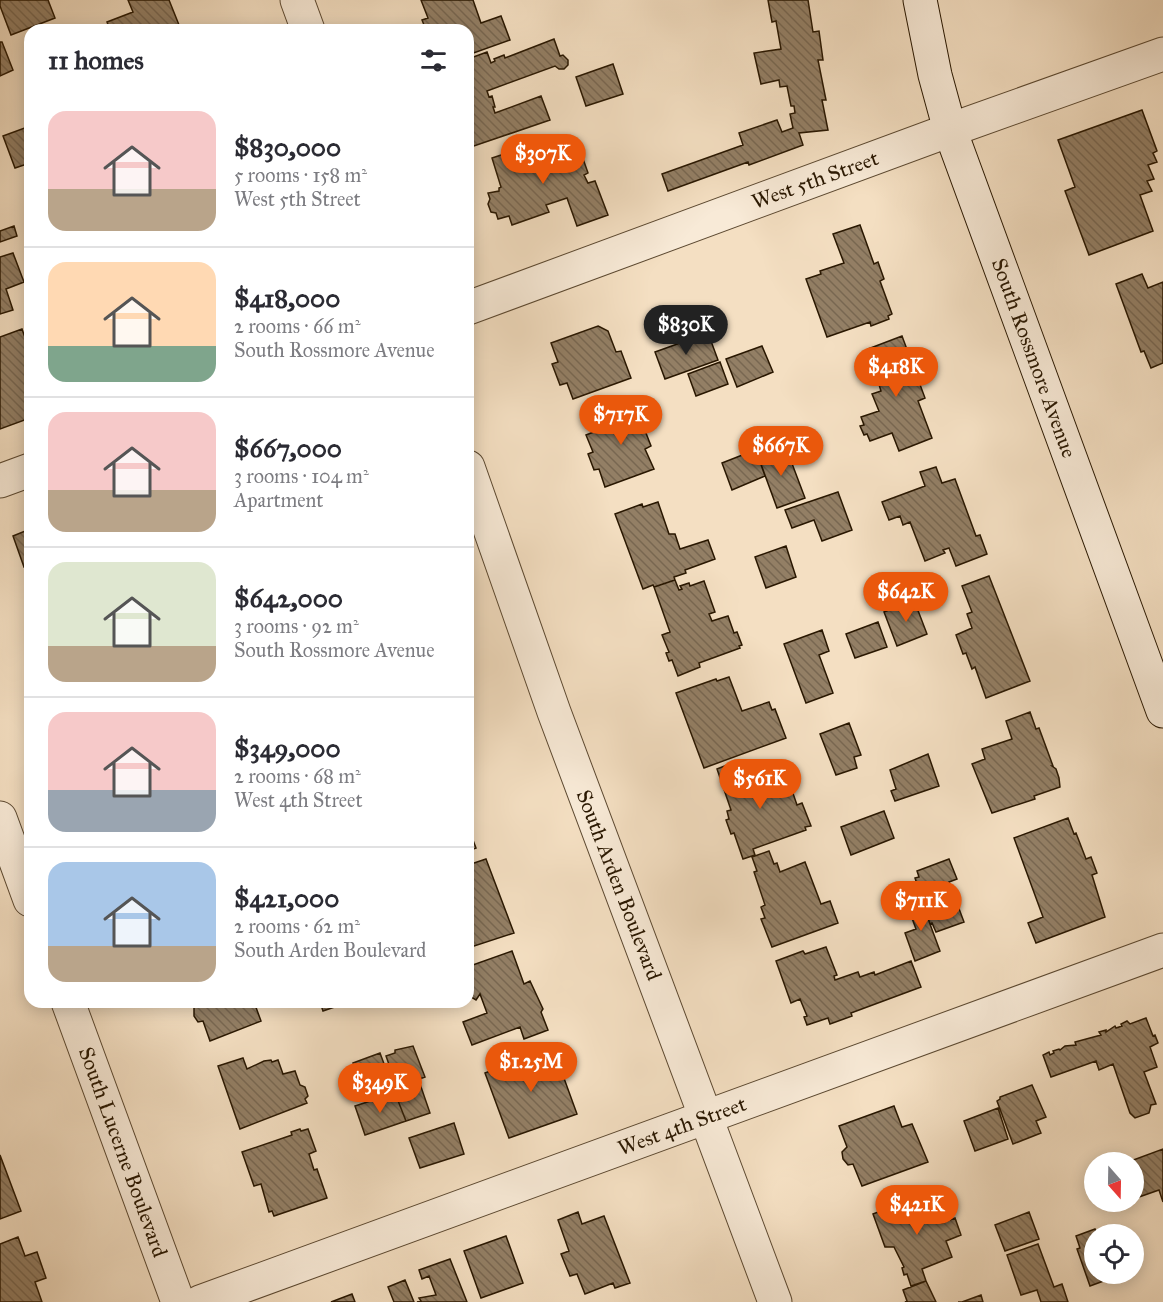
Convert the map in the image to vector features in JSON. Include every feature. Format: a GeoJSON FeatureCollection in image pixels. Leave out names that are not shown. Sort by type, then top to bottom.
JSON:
{"type":"FeatureCollection","features":[{"type":"Feature","properties":{"kind":"street"},"geometry":{"type":"LineString","coordinates":[[297,0],[306,24]]}},
{"type":"Feature","properties":{"kind":"street","name":"South Rossmore Avenue"},"geometry":{"type":"LineString","coordinates":[[920,0],[935,75],[950,130],[1163,711]]}},
{"type":"Feature","properties":{"kind":"street","name":"West 5th Street"},"geometry":{"type":"LineString","coordinates":[[474,306],[1163,54]]}},
{"type":"Feature","properties":{"kind":"street"},"geometry":{"type":"LineString","coordinates":[[0,481],[24,472]]}},
{"type":"Feature","properties":{"kind":"street","name":"South Arden Boulevard"},"geometry":{"type":"LineString","coordinates":[[474,484],[554,712],[775,1302]]}},
{"type":"Feature","properties":{"kind":"street"},"geometry":{"type":"LineString","coordinates":[[0,818],[24,884]]}},
{"type":"Feature","properties":{"kind":"street","name":"West 4th Street"},"geometry":{"type":"LineString","coordinates":[[200,1302],[1163,950]]}},
{"type":"Feature","properties":{"kind":"street","name":"South Lucerne Boulevard"},"geometry":{"type":"LineString","coordinates":[[70,1008],[178,1302]]}},
{"type":"Feature","properties":{"kind":"building"},"geometry":{"type":"Polygon","coordinates":[[[0,0],[48,0],[55,18],[39,24],[24,24],[24,30],[11,35],[0,0]]]}},
{"type":"Feature","properties":{"kind":"building"},"geometry":{"type":"Polygon","coordinates":[[[128,0],[169,0],[179,24],[108,24],[107,22],[133,12],[128,0]]]}},
{"type":"Feature","properties":{"kind":"building"},"geometry":{"type":"Polygon","coordinates":[[[421,0],[473,0],[481,23],[501,16],[510,40],[474,53],[474,24],[424,24],[422,20],[428,18],[421,0]]]}},
{"type":"Feature","properties":{"kind":"building"},"geometry":{"type":"Polygon","coordinates":[[[768,0],[808,0],[813,32],[819,31],[823,60],[818,60],[826,100],[822,100],[828,130],[799,133],[803,145],[668,191],[662,174],[743,145],[739,133],[777,120],[782,132],[793,128],[790,114],[795,113],[794,106],[791,106],[787,86],[780,87],[779,80],[761,84],[754,53],[781,49],[776,21],[772,22],[768,0]]]}},
{"type":"Feature","properties":{"kind":"building"},"geometry":{"type":"Polygon","coordinates":[[[554,39],[560,56],[563,55],[568,60],[568,65],[564,69],[555,66],[487,91],[489,97],[492,96],[495,113],[541,96],[550,120],[474,146],[474,57],[487,52],[491,63],[495,61],[494,59],[504,55],[505,58],[554,39]]]}},
{"type":"Feature","properties":{"kind":"building"},"geometry":{"type":"Polygon","coordinates":[[[0,42],[2,42],[13,70],[0,76],[0,42]]]}},
{"type":"Feature","properties":{"kind":"building"},"geometry":{"type":"Polygon","coordinates":[[[613,64],[623,94],[586,106],[576,77],[613,64]]]}},
{"type":"Feature","properties":{"kind":"building"},"geometry":{"type":"Polygon","coordinates":[[[1142,110],[1157,151],[1153,153],[1157,162],[1148,165],[1154,179],[1147,181],[1152,191],[1140,195],[1153,231],[1089,255],[1065,191],[1075,187],[1058,140],[1142,110]]]}},
{"type":"Feature","properties":{"kind":"building"},"geometry":{"type":"Polygon","coordinates":[[[24,128],[24,165],[15,168],[3,136],[24,128]]]}},
{"type":"Feature","properties":{"kind":"building"},"geometry":{"type":"Polygon","coordinates":[[[553,138],[564,163],[582,156],[588,173],[584,175],[588,183],[595,181],[608,215],[577,226],[567,198],[546,205],[549,212],[512,225],[509,216],[498,219],[496,213],[491,212],[488,204],[490,199],[488,193],[499,191],[501,187],[492,158],[553,138]]]}},
{"type":"Feature","properties":{"kind":"building"},"geometry":{"type":"Polygon","coordinates":[[[860,225],[874,264],[878,262],[884,279],[880,281],[892,314],[888,316],[889,319],[871,326],[870,322],[827,337],[806,279],[821,274],[820,271],[844,263],[833,234],[860,225]]]}},
{"type":"Feature","properties":{"kind":"building"},"geometry":{"type":"Polygon","coordinates":[[[14,226],[17,236],[0,242],[0,231],[14,226]]]}},
{"type":"Feature","properties":{"kind":"building"},"geometry":{"type":"Polygon","coordinates":[[[13,253],[24,282],[6,289],[13,310],[0,314],[0,257],[13,253]]]}},
{"type":"Feature","properties":{"kind":"building"},"geometry":{"type":"Polygon","coordinates":[[[1142,274],[1148,288],[1163,282],[1163,363],[1151,368],[1144,351],[1141,352],[1116,284],[1142,274]]]}},
{"type":"Feature","properties":{"kind":"building"},"geometry":{"type":"Polygon","coordinates":[[[598,326],[608,331],[616,352],[621,351],[631,378],[573,399],[567,383],[560,385],[552,364],[558,362],[551,343],[598,326]]]}},
{"type":"Feature","properties":{"kind":"building"},"geometry":{"type":"Polygon","coordinates":[[[22,329],[24,335],[24,420],[0,429],[0,337],[22,329]]]}},
{"type":"Feature","properties":{"kind":"building"},"geometry":{"type":"Polygon","coordinates":[[[708,333],[718,360],[665,379],[655,352],[708,333]]]}},
{"type":"Feature","properties":{"kind":"building"},"geometry":{"type":"Polygon","coordinates":[[[902,336],[925,398],[918,401],[932,438],[899,451],[892,433],[870,441],[860,426],[864,425],[861,417],[879,411],[872,394],[881,391],[868,349],[902,336]]]}},
{"type":"Feature","properties":{"kind":"building"},"geometry":{"type":"Polygon","coordinates":[[[762,346],[773,372],[737,387],[726,359],[762,346]]]}},
{"type":"Feature","properties":{"kind":"building"},"geometry":{"type":"Polygon","coordinates":[[[720,362],[728,384],[696,396],[688,374],[720,362]]]}},
{"type":"Feature","properties":{"kind":"building"},"geometry":{"type":"Polygon","coordinates":[[[633,400],[651,446],[645,449],[654,469],[605,487],[599,469],[594,470],[588,454],[593,452],[586,435],[612,425],[606,409],[633,400]]]}},
{"type":"Feature","properties":{"kind":"building"},"geometry":{"type":"Polygon","coordinates":[[[785,445],[805,498],[777,508],[758,456],[785,445]]]}},
{"type":"Feature","properties":{"kind":"building"},"geometry":{"type":"Polygon","coordinates":[[[750,452],[752,458],[758,456],[765,476],[732,490],[722,463],[750,452]]]}},
{"type":"Feature","properties":{"kind":"building"},"geometry":{"type":"Polygon","coordinates":[[[936,467],[942,483],[955,479],[976,536],[980,535],[987,554],[956,566],[949,548],[943,550],[945,553],[925,561],[910,522],[903,525],[900,516],[889,520],[882,502],[925,486],[920,472],[936,467]]]}},
{"type":"Feature","properties":{"kind":"building"},"geometry":{"type":"Polygon","coordinates":[[[838,492],[852,530],[822,541],[814,520],[792,528],[785,510],[838,492]]]}},
{"type":"Feature","properties":{"kind":"building"},"geometry":{"type":"Polygon","coordinates":[[[658,502],[669,534],[675,534],[680,549],[708,540],[715,559],[685,570],[686,573],[674,577],[675,580],[643,589],[615,514],[642,504],[643,507],[658,502]]]}},
{"type":"Feature","properties":{"kind":"building"},"geometry":{"type":"Polygon","coordinates":[[[24,531],[24,567],[13,536],[24,531]]]}},
{"type":"Feature","properties":{"kind":"building"},"geometry":{"type":"Polygon","coordinates":[[[786,546],[796,577],[766,588],[755,557],[786,546]]]}},
{"type":"Feature","properties":{"kind":"building"},"geometry":{"type":"Polygon","coordinates":[[[989,576],[1030,681],[986,698],[975,667],[972,669],[966,653],[963,654],[956,635],[972,628],[967,614],[972,612],[962,586],[989,576]]]}},
{"type":"Feature","properties":{"kind":"building"},"geometry":{"type":"Polygon","coordinates":[[[675,580],[679,590],[682,589],[680,586],[689,583],[690,586],[704,581],[715,612],[709,614],[712,621],[728,616],[734,633],[737,632],[742,645],[739,646],[740,648],[699,663],[700,667],[678,676],[672,660],[669,661],[666,653],[669,652],[662,635],[670,632],[654,587],[675,580]]]}},
{"type":"Feature","properties":{"kind":"building"},"geometry":{"type":"Polygon","coordinates":[[[914,600],[927,634],[897,646],[884,612],[914,600]]]}},
{"type":"Feature","properties":{"kind":"building"},"geometry":{"type":"Polygon","coordinates":[[[878,622],[887,647],[855,658],[846,634],[878,622]]]}},
{"type":"Feature","properties":{"kind":"building"},"geometry":{"type":"Polygon","coordinates":[[[822,630],[829,651],[819,655],[833,693],[806,703],[784,644],[822,630]]]}},
{"type":"Feature","properties":{"kind":"building"},"geometry":{"type":"Polygon","coordinates":[[[729,677],[742,711],[769,702],[772,710],[775,709],[786,738],[704,768],[676,693],[716,679],[717,681],[729,677]]]}},
{"type":"Feature","properties":{"kind":"building"},"geometry":{"type":"Polygon","coordinates":[[[1030,712],[1036,729],[1039,728],[1052,766],[1056,769],[1060,787],[1034,796],[1035,799],[992,813],[972,764],[985,759],[982,749],[1012,739],[1006,721],[1030,712]]]}},
{"type":"Feature","properties":{"kind":"building"},"geometry":{"type":"Polygon","coordinates":[[[849,723],[861,755],[854,757],[857,768],[836,775],[820,734],[849,723]]]}},
{"type":"Feature","properties":{"kind":"building"},"geometry":{"type":"Polygon","coordinates":[[[928,754],[939,786],[895,801],[891,791],[896,789],[890,770],[928,754]]]}},
{"type":"Feature","properties":{"kind":"building"},"geometry":{"type":"Polygon","coordinates":[[[740,760],[749,785],[753,784],[754,787],[787,776],[797,805],[802,803],[811,826],[805,827],[806,830],[753,849],[755,855],[743,859],[734,833],[731,834],[726,820],[729,819],[727,811],[731,810],[717,769],[740,760]]]}},
{"type":"Feature","properties":{"kind":"building"},"geometry":{"type":"Polygon","coordinates":[[[884,811],[894,838],[851,855],[841,827],[884,811]]]}},
{"type":"Feature","properties":{"kind":"building"},"geometry":{"type":"Polygon","coordinates":[[[1068,818],[1086,859],[1091,857],[1097,873],[1092,875],[1105,917],[1036,943],[1028,923],[1043,917],[1014,838],[1068,818]]]}},
{"type":"Feature","properties":{"kind":"building"},"geometry":{"type":"Polygon","coordinates":[[[769,851],[780,872],[805,862],[821,904],[830,901],[838,923],[772,947],[761,919],[765,918],[761,907],[765,905],[754,872],[757,871],[752,857],[769,851]]]}},
{"type":"Feature","properties":{"kind":"building"},"geometry":{"type":"Polygon","coordinates":[[[486,859],[514,933],[474,946],[474,863],[486,859]]]}},
{"type":"Feature","properties":{"kind":"building"},"geometry":{"type":"Polygon","coordinates":[[[949,859],[957,879],[949,882],[964,922],[936,932],[932,923],[930,924],[915,878],[919,877],[917,871],[949,859]]]}},
{"type":"Feature","properties":{"kind":"building"},"geometry":{"type":"Polygon","coordinates":[[[920,897],[940,951],[915,961],[905,933],[916,929],[906,902],[920,897]]]}},
{"type":"Feature","properties":{"kind":"building"},"geometry":{"type":"Polygon","coordinates":[[[826,947],[837,975],[834,976],[835,980],[858,972],[860,977],[874,972],[875,975],[911,961],[921,987],[851,1013],[852,1016],[830,1024],[828,1018],[807,1025],[804,1017],[807,1016],[800,999],[791,1003],[776,961],[803,951],[805,954],[826,947]]]}},
{"type":"Feature","properties":{"kind":"building"},"geometry":{"type":"Polygon","coordinates":[[[512,951],[524,984],[530,981],[543,1009],[541,1012],[548,1030],[524,1039],[520,1027],[472,1045],[463,1022],[487,1013],[480,994],[476,1000],[474,999],[474,965],[512,951]]]}},
{"type":"Feature","properties":{"kind":"building"},"geometry":{"type":"Polygon","coordinates":[[[194,1008],[256,1008],[261,1021],[210,1041],[203,1021],[198,1022],[194,1016],[194,1008]]]}},
{"type":"Feature","properties":{"kind":"building"},"geometry":{"type":"Polygon","coordinates":[[[1146,1018],[1158,1043],[1150,1047],[1157,1067],[1144,1072],[1156,1104],[1151,1105],[1149,1113],[1135,1118],[1130,1113],[1113,1064],[1099,1070],[1096,1061],[1051,1077],[1043,1055],[1049,1052],[1050,1055],[1054,1053],[1053,1051],[1065,1046],[1076,1045],[1075,1042],[1101,1035],[1099,1032],[1122,1026],[1121,1024],[1127,1021],[1130,1024],[1146,1018]]]}},
{"type":"Feature","properties":{"kind":"building"},"geometry":{"type":"Polygon","coordinates":[[[413,1046],[425,1077],[397,1087],[386,1056],[395,1053],[395,1050],[413,1046]]]}},
{"type":"Feature","properties":{"kind":"building"},"geometry":{"type":"Polygon","coordinates":[[[553,1048],[577,1114],[509,1138],[485,1073],[553,1048]]]}},
{"type":"Feature","properties":{"kind":"building"},"geometry":{"type":"Polygon","coordinates":[[[380,1053],[393,1088],[366,1099],[353,1063],[380,1053]]]}},
{"type":"Feature","properties":{"kind":"building"},"geometry":{"type":"Polygon","coordinates":[[[243,1058],[247,1069],[264,1061],[278,1060],[283,1074],[295,1071],[300,1085],[305,1087],[308,1096],[305,1099],[307,1103],[240,1129],[218,1066],[243,1058]]]}},
{"type":"Feature","properties":{"kind":"building"},"geometry":{"type":"Polygon","coordinates":[[[420,1084],[430,1113],[406,1121],[395,1093],[420,1084]]]}},
{"type":"Feature","properties":{"kind":"building"},"geometry":{"type":"Polygon","coordinates":[[[1032,1085],[1046,1117],[1036,1121],[1041,1133],[1013,1144],[997,1101],[1000,1097],[1032,1085]]]}},
{"type":"Feature","properties":{"kind":"building"},"geometry":{"type":"Polygon","coordinates":[[[395,1093],[406,1121],[365,1135],[355,1106],[395,1093]]]}},
{"type":"Feature","properties":{"kind":"building"},"geometry":{"type":"Polygon","coordinates":[[[894,1106],[902,1127],[912,1124],[928,1162],[862,1186],[853,1164],[848,1165],[843,1159],[842,1152],[847,1147],[839,1126],[894,1106]]]}},
{"type":"Feature","properties":{"kind":"building"},"geometry":{"type":"Polygon","coordinates":[[[998,1108],[1008,1139],[975,1151],[964,1121],[998,1108]]]}},
{"type":"Feature","properties":{"kind":"building"},"geometry":{"type":"Polygon","coordinates":[[[454,1123],[464,1154],[420,1168],[409,1138],[454,1123]]]}},
{"type":"Feature","properties":{"kind":"building"},"geometry":{"type":"Polygon","coordinates":[[[300,1129],[301,1131],[308,1129],[316,1151],[309,1154],[327,1198],[274,1216],[272,1211],[269,1212],[261,1184],[254,1186],[242,1152],[292,1135],[291,1132],[300,1129]]]}},
{"type":"Feature","properties":{"kind":"building"},"geometry":{"type":"Polygon","coordinates":[[[1163,1149],[1163,1202],[1159,1190],[1144,1195],[1144,1156],[1163,1149]]]}},
{"type":"Feature","properties":{"kind":"building"},"geometry":{"type":"Polygon","coordinates":[[[0,1155],[21,1211],[0,1219],[0,1155]]]}},
{"type":"Feature","properties":{"kind":"building"},"geometry":{"type":"Polygon","coordinates":[[[933,1199],[942,1223],[955,1218],[961,1235],[946,1241],[952,1257],[922,1269],[926,1281],[911,1286],[907,1274],[904,1275],[902,1268],[904,1267],[894,1247],[885,1247],[873,1214],[907,1201],[910,1207],[933,1199]]]}},
{"type":"Feature","properties":{"kind":"building"},"geometry":{"type":"Polygon","coordinates":[[[578,1212],[582,1224],[604,1216],[630,1283],[615,1288],[613,1283],[585,1294],[577,1274],[570,1276],[561,1254],[569,1251],[558,1220],[578,1212]]]}},
{"type":"Feature","properties":{"kind":"building"},"geometry":{"type":"Polygon","coordinates":[[[1029,1212],[1039,1239],[1005,1251],[995,1225],[1029,1212]]]}},
{"type":"Feature","properties":{"kind":"building"},"geometry":{"type":"Polygon","coordinates":[[[1084,1233],[1084,1269],[1077,1249],[1080,1248],[1076,1236],[1084,1233]]]}},
{"type":"Feature","properties":{"kind":"building"},"geometry":{"type":"Polygon","coordinates":[[[506,1236],[523,1283],[481,1298],[464,1251],[506,1236]]]}},
{"type":"Feature","properties":{"kind":"building"},"geometry":{"type":"Polygon","coordinates":[[[18,1237],[25,1256],[37,1252],[46,1278],[35,1282],[42,1302],[0,1302],[0,1244],[18,1237]]]}},
{"type":"Feature","properties":{"kind":"building"},"geometry":{"type":"Polygon","coordinates":[[[1038,1244],[1054,1287],[1062,1284],[1068,1302],[1041,1302],[1037,1290],[1021,1295],[1007,1255],[1038,1244]]]}},
{"type":"Feature","properties":{"kind":"building"},"geometry":{"type":"Polygon","coordinates":[[[450,1259],[467,1302],[417,1302],[421,1301],[419,1298],[436,1295],[429,1276],[422,1279],[419,1270],[450,1259]]]}},
{"type":"Feature","properties":{"kind":"building"},"geometry":{"type":"Polygon","coordinates":[[[405,1280],[414,1302],[394,1302],[388,1287],[405,1280]]]}},
{"type":"Feature","properties":{"kind":"building"},"geometry":{"type":"Polygon","coordinates":[[[926,1281],[936,1302],[905,1302],[907,1301],[903,1290],[926,1281]]]}},
{"type":"Feature","properties":{"kind":"building"},"geometry":{"type":"Polygon","coordinates":[[[352,1294],[355,1302],[331,1302],[352,1294]]]}},
{"type":"Feature","properties":{"kind":"building"},"geometry":{"type":"Polygon","coordinates":[[[981,1295],[983,1302],[962,1302],[981,1295]]]}}]}
